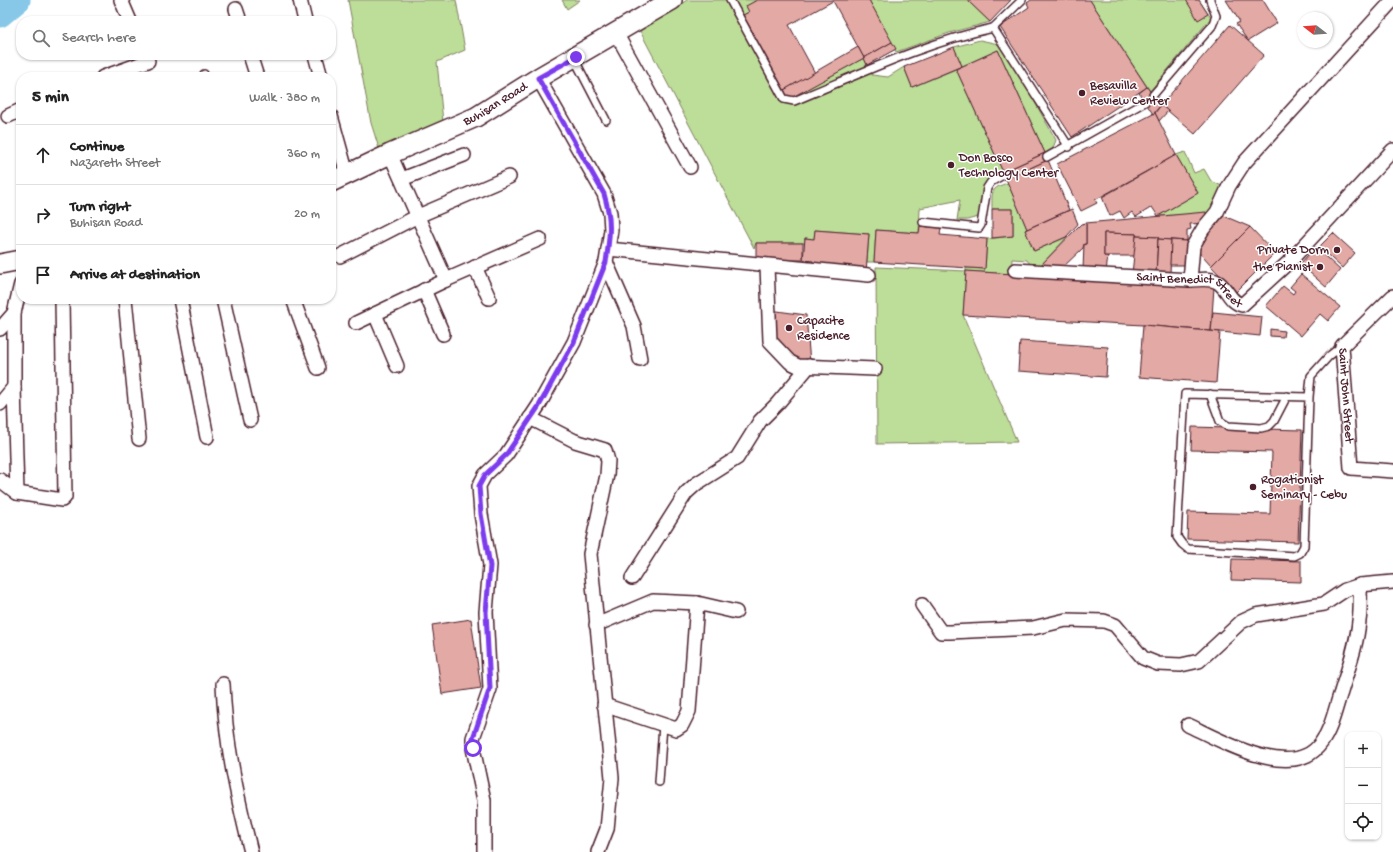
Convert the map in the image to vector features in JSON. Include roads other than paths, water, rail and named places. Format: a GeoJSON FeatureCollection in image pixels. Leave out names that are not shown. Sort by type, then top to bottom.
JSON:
{"type":"FeatureCollection","features":[{"type":"Feature","properties":{"kind":"street"},"geometry":{"type":"LineString","coordinates":[[121,0],[128,16]]}},
{"type":"Feature","properties":{"kind":"street"},"geometry":{"type":"LineString","coordinates":[[300,0],[305,16]]}},
{"type":"Feature","properties":{"kind":"street","name":"Buhisan Road"},"geometry":{"type":"LineString","coordinates":[[339,178],[476,117],[538,78],[672,0]]}},
{"type":"Feature","properties":{"kind":"street"},"geometry":{"type":"LineString","coordinates":[[1190,280],[1193,246],[1203,229],[1217,212],[1229,186],[1244,163],[1393,0]]}},
{"type":"Feature","properties":{"kind":"street"},"geometry":{"type":"LineString","coordinates":[[616,33],[690,167]]}},
{"type":"Feature","properties":{"kind":"street"},"geometry":{"type":"LineString","coordinates":[[119,72],[148,60]]}},
{"type":"Feature","properties":{"kind":"street"},"geometry":{"type":"LineString","coordinates":[[252,60],[255,72]]}},
{"type":"Feature","properties":{"kind":"street"},"geometry":{"type":"LineString","coordinates":[[316,60],[320,72]]}},
{"type":"Feature","properties":{"kind":"street"},"geometry":{"type":"LineString","coordinates":[[484,852],[484,800],[473,748],[473,738],[490,688],[486,612],[490,566],[481,514],[479,486],[485,475],[506,455],[530,418],[574,342],[607,255],[611,230],[610,218],[604,194],[538,78]]}},
{"type":"Feature","properties":{"kind":"street"},"geometry":{"type":"LineString","coordinates":[[8,116],[16,112]]}},
{"type":"Feature","properties":{"kind":"street","name":"Saint Benedict Street"},"geometry":{"type":"LineString","coordinates":[[1015,270],[1190,280],[1209,279],[1219,283],[1235,303],[1242,305],[1290,261],[1393,150]]}},
{"type":"Feature","properties":{"kind":"street"},"geometry":{"type":"LineString","coordinates":[[390,154],[446,280]]}},
{"type":"Feature","properties":{"kind":"street"},"geometry":{"type":"LineString","coordinates":[[336,155],[339,178]]}},
{"type":"Feature","properties":{"kind":"street"},"geometry":{"type":"LineString","coordinates":[[402,179],[464,155]]}},
{"type":"Feature","properties":{"kind":"street"},"geometry":{"type":"LineString","coordinates":[[340,256],[418,216],[509,177]]}},
{"type":"Feature","properties":{"kind":"street"},"geometry":{"type":"LineString","coordinates":[[356,323],[424,290],[540,239]]}},
{"type":"Feature","properties":{"kind":"street"},"geometry":{"type":"LineString","coordinates":[[607,255],[767,266],[869,275]]}},
{"type":"Feature","properties":{"kind":"street"},"geometry":{"type":"LineString","coordinates":[[607,255],[634,326],[640,359]]}},
{"type":"Feature","properties":{"kind":"street"},"geometry":{"type":"LineString","coordinates":[[0,264],[16,261]]}},
{"type":"Feature","properties":{"kind":"street"},"geometry":{"type":"LineString","coordinates":[[767,266],[770,341],[790,362],[798,366],[875,369]]}},
{"type":"Feature","properties":{"kind":"street"},"geometry":{"type":"LineString","coordinates":[[475,267],[489,298]]}},
{"type":"Feature","properties":{"kind":"street"},"geometry":{"type":"LineString","coordinates":[[424,290],[443,334]]}},
{"type":"Feature","properties":{"kind":"street","name":"Saint John Street"},"geometry":{"type":"LineString","coordinates":[[1393,296],[1342,346],[1352,468],[1393,471]]}},
{"type":"Feature","properties":{"kind":"street"},"geometry":{"type":"LineString","coordinates":[[16,304],[14,313],[14,387],[17,493]]}},
{"type":"Feature","properties":{"kind":"street"},"geometry":{"type":"LineString","coordinates":[[0,480],[17,493],[62,500],[65,497],[62,304]]}},
{"type":"Feature","properties":{"kind":"street"},"geometry":{"type":"LineString","coordinates":[[126,304],[139,439]]}},
{"type":"Feature","properties":{"kind":"street"},"geometry":{"type":"LineString","coordinates":[[181,304],[207,438]]}},
{"type":"Feature","properties":{"kind":"street"},"geometry":{"type":"LineString","coordinates":[[224,304],[250,420]]}},
{"type":"Feature","properties":{"kind":"street"},"geometry":{"type":"LineString","coordinates":[[295,304],[318,368]]}},
{"type":"Feature","properties":{"kind":"street"},"geometry":{"type":"LineString","coordinates":[[0,329],[14,313]]}},
{"type":"Feature","properties":{"kind":"street"},"geometry":{"type":"LineString","coordinates":[[375,314],[397,366]]}},
{"type":"Feature","properties":{"kind":"street"},"geometry":{"type":"LineString","coordinates":[[632,578],[686,492],[737,458],[760,421],[777,404],[809,366]]}},
{"type":"Feature","properties":{"kind":"street"},"geometry":{"type":"LineString","coordinates":[[0,404],[14,387]]}},
{"type":"Feature","properties":{"kind":"street"},"geometry":{"type":"LineString","coordinates":[[530,418],[575,441],[605,450],[607,455],[606,475],[590,554],[612,778],[607,829],[598,852]]}},
{"type":"Feature","properties":{"kind":"street"},"geometry":{"type":"LineString","coordinates":[[922,605],[941,632],[1033,628],[1066,620],[1104,621],[1115,624],[1143,658],[1158,664],[1181,665],[1199,661],[1241,622],[1256,614],[1324,604],[1344,590],[1360,585],[1393,582]]}},
{"type":"Feature","properties":{"kind":"street"},"geometry":{"type":"LineString","coordinates":[[1188,725],[1243,752],[1276,760],[1304,756],[1315,750],[1326,735],[1355,644],[1359,621],[1360,585]]}},
{"type":"Feature","properties":{"kind":"street"},"geometry":{"type":"LineString","coordinates":[[596,624],[653,601],[697,603],[736,612]]}},
{"type":"Feature","properties":{"kind":"street"},"geometry":{"type":"LineString","coordinates":[[604,705],[676,729],[682,726],[689,711],[697,603]]}},
{"type":"Feature","properties":{"kind":"street"},"geometry":{"type":"LineString","coordinates":[[223,684],[224,718],[228,746],[251,852]]}},
{"type":"Feature","properties":{"kind":"lane"},"geometry":{"type":"LineString","coordinates":[[730,0],[784,99],[794,101],[928,46],[964,34],[993,28],[1022,0]]}},
{"type":"Feature","properties":{"kind":"lane"},"geometry":{"type":"LineString","coordinates":[[1153,95],[1212,26],[1216,16],[1210,0]]}},
{"type":"Feature","properties":{"kind":"lane"},"geometry":{"type":"LineString","coordinates":[[993,28],[1069,146]]}},
{"type":"Feature","properties":{"kind":"lane"},"geometry":{"type":"LineString","coordinates":[[576,57],[578,66],[606,120]]}},
{"type":"Feature","properties":{"kind":"lane"},"geometry":{"type":"LineString","coordinates":[[1047,157],[1145,102]]}},
{"type":"Feature","properties":{"kind":"lane"},"geometry":{"type":"LineString","coordinates":[[923,222],[979,228],[981,225],[987,188],[991,182],[1005,174]]}},
{"type":"Feature","properties":{"kind":"lane"},"geometry":{"type":"LineString","coordinates":[[1309,397],[1185,394],[1177,537],[1188,549],[1294,556],[1300,553],[1304,546],[1311,376],[1329,356],[1342,346]]}},
{"type":"Feature","properties":{"kind":"lane"},"geometry":{"type":"LineString","coordinates":[[1210,394],[1220,421],[1228,426],[1262,428],[1269,426],[1274,421],[1286,396]]}},
{"type":"Feature","properties":{"kind":"lane"},"geometry":{"type":"LineString","coordinates":[[658,782],[663,725]]}},
{"type":"Feature","properties":{"kind":"waterway"},"geometry":{"type":"LineString","coordinates":[[0,15],[18,0]]}},
{"type":"Feature","properties":{"kind":"place","name":"Besavilla Review Center"},"geometry":{"type":"Point","coordinates":[1082,93]}},
{"type":"Feature","properties":{"kind":"place","name":"Don Bosco Technology Center"},"geometry":{"type":"Point","coordinates":[951,165]}},
{"type":"Feature","properties":{"kind":"place","name":"Private Dorm"},"geometry":{"type":"Point","coordinates":[1337,250]}},
{"type":"Feature","properties":{"kind":"place","name":"the Pianist"},"geometry":{"type":"Point","coordinates":[1320,267]}},
{"type":"Feature","properties":{"kind":"place","name":"Capacite Residence"},"geometry":{"type":"Point","coordinates":[789,328]}},
{"type":"Feature","properties":{"kind":"place","name":"Rogationist Seminary - Cebu"},"geometry":{"type":"Point","coordinates":[1253,487]}}]}
